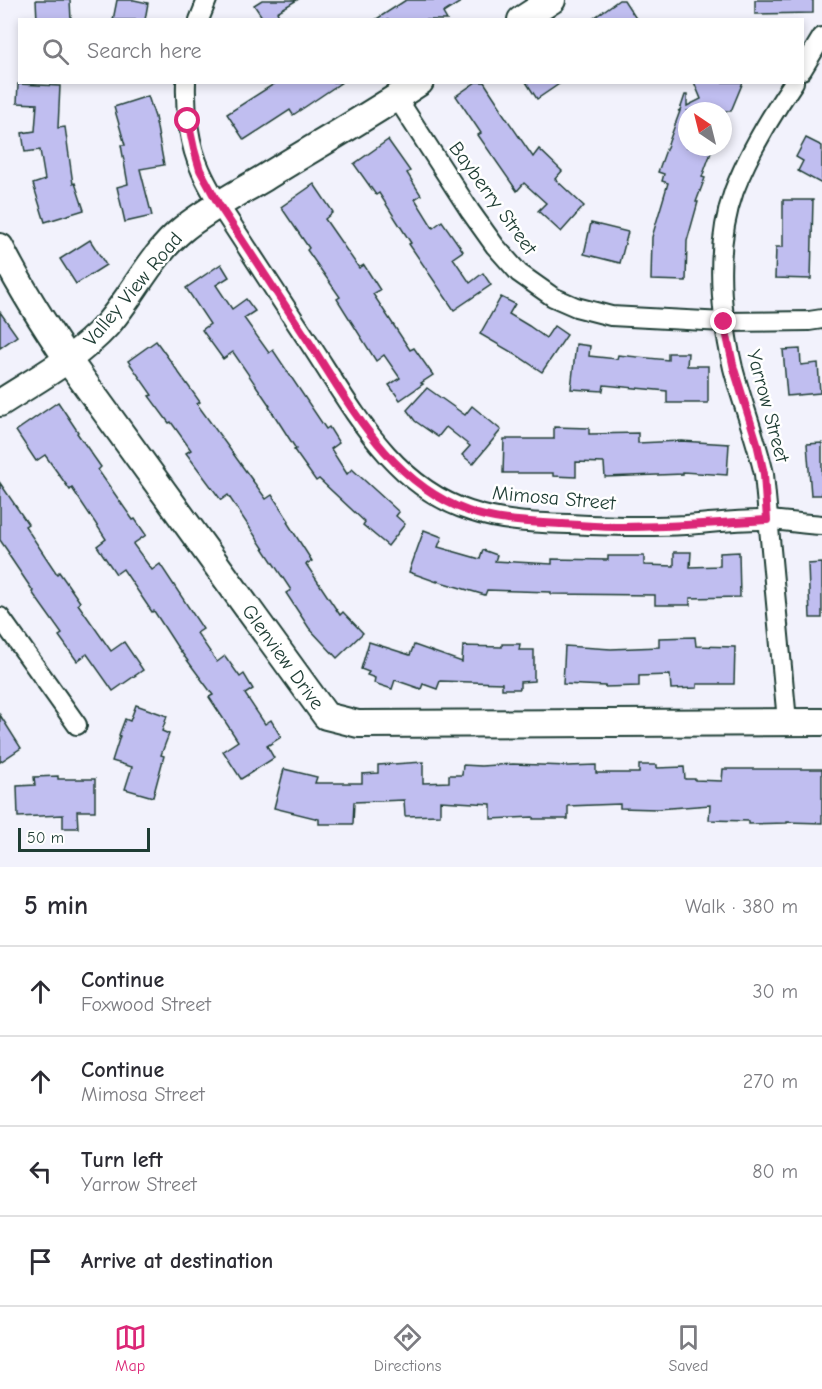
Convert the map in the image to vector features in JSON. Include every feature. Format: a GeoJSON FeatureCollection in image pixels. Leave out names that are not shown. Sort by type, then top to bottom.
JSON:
{"type":"FeatureCollection","features":[{"type":"Feature","properties":{"kind":"street"},"geometry":{"type":"LineString","coordinates":[[200,18],[207,0]]}},
{"type":"Feature","properties":{"kind":"street"},"geometry":{"type":"LineString","coordinates":[[524,18],[552,0]]}},
{"type":"Feature","properties":{"kind":"street"},"geometry":{"type":"LineString","coordinates":[[804,67],[822,37]]}},
{"type":"Feature","properties":{"kind":"street","name":"Mimosa Street"},"geometry":{"type":"LineString","coordinates":[[186,84],[188,121],[194,149],[200,170],[219,205],[357,415],[383,451],[419,485],[445,501],[469,511],[534,523],[620,527],[767,520],[822,525]]}},
{"type":"Feature","properties":{"kind":"street","name":"Valley View Road"},"geometry":{"type":"LineString","coordinates":[[0,403],[80,351],[106,326],[151,264],[183,229],[417,84]]}},
{"type":"Feature","properties":{"kind":"street","name":"Yarrow Street"},"geometry":{"type":"LineString","coordinates":[[786,721],[764,474],[734,369],[724,322],[721,274],[723,242],[734,193],[756,144],[793,84]]}},
{"type":"Feature","properties":{"kind":"street","name":"Bayberry Street"},"geometry":{"type":"LineString","coordinates":[[397,98],[495,246],[519,273],[542,290],[576,307],[611,316],[724,322],[822,319]]}},
{"type":"Feature","properties":{"kind":"street","name":"Glenview Drive"},"geometry":{"type":"LineString","coordinates":[[0,247],[31,304],[68,360],[326,716],[358,724],[822,722]]}},
{"type":"Feature","properties":{"kind":"street"},"geometry":{"type":"LineString","coordinates":[[0,617],[77,726]]}},
{"type":"Feature","properties":{"kind":"building"},"geometry":{"type":"Polygon","coordinates":[[[36,0],[70,0],[71,18],[37,18],[36,0]]]}},
{"type":"Feature","properties":{"kind":"building"},"geometry":{"type":"Polygon","coordinates":[[[117,0],[148,3],[145,18],[113,18],[117,0]]]}},
{"type":"Feature","properties":{"kind":"building"},"geometry":{"type":"Polygon","coordinates":[[[262,0],[297,0],[277,12],[280,18],[263,18],[254,5],[262,0]]]}},
{"type":"Feature","properties":{"kind":"building"},"geometry":{"type":"Polygon","coordinates":[[[406,0],[464,0],[443,13],[446,18],[378,18],[406,0]]]}},
{"type":"Feature","properties":{"kind":"building"},"geometry":{"type":"Polygon","coordinates":[[[619,0],[624,0],[636,18],[594,18],[619,0]]]}},
{"type":"Feature","properties":{"kind":"building"},"geometry":{"type":"Polygon","coordinates":[[[755,0],[813,0],[813,13],[755,14],[755,0]]]}},
{"type":"Feature","properties":{"kind":"building"},"geometry":{"type":"Polygon","coordinates":[[[18,84],[60,86],[58,128],[65,127],[73,184],[75,183],[84,210],[45,222],[33,184],[45,180],[40,150],[25,152],[22,133],[35,131],[37,104],[17,103],[18,84]]]}},
{"type":"Feature","properties":{"kind":"building"},"geometry":{"type":"Polygon","coordinates":[[[274,84],[339,84],[293,115],[290,110],[244,140],[227,114],[274,84]]]}},
{"type":"Feature","properties":{"kind":"building"},"geometry":{"type":"Polygon","coordinates":[[[473,84],[485,84],[533,157],[539,149],[562,171],[555,179],[584,206],[561,232],[538,211],[546,203],[524,183],[517,191],[478,135],[481,133],[456,96],[473,84]]]}},
{"type":"Feature","properties":{"kind":"building"},"geometry":{"type":"Polygon","coordinates":[[[527,84],[559,84],[537,99],[527,84]]]}},
{"type":"Feature","properties":{"kind":"building"},"geometry":{"type":"Polygon","coordinates":[[[695,84],[742,84],[732,109],[732,102],[695,102],[701,99],[695,84]]]}},
{"type":"Feature","properties":{"kind":"building"},"geometry":{"type":"Polygon","coordinates":[[[148,96],[155,117],[164,165],[140,169],[152,216],[125,222],[117,187],[128,184],[121,145],[125,145],[114,107],[148,96]]]}},
{"type":"Feature","properties":{"kind":"building"},"geometry":{"type":"Polygon","coordinates":[[[678,117],[678,156],[710,156],[702,177],[705,178],[696,202],[698,202],[687,241],[686,281],[651,280],[652,237],[668,183],[662,181],[664,174],[658,172],[678,117]]]}},
{"type":"Feature","properties":{"kind":"building"},"geometry":{"type":"Polygon","coordinates":[[[806,138],[822,146],[822,184],[798,171],[803,161],[796,157],[806,138]]]}},
{"type":"Feature","properties":{"kind":"building"},"geometry":{"type":"Polygon","coordinates":[[[388,140],[410,171],[407,173],[421,195],[415,199],[433,228],[442,221],[463,251],[453,258],[470,283],[483,273],[491,285],[454,310],[409,244],[411,243],[379,193],[376,195],[354,164],[388,140]]]}},
{"type":"Feature","properties":{"kind":"building"},"geometry":{"type":"Polygon","coordinates":[[[314,184],[333,212],[325,219],[359,268],[364,265],[380,290],[373,294],[410,350],[414,348],[433,375],[400,400],[389,385],[400,378],[384,355],[376,361],[337,299],[340,297],[307,250],[309,248],[281,207],[314,184]]]}},
{"type":"Feature","properties":{"kind":"building"},"geometry":{"type":"Polygon","coordinates":[[[783,200],[813,200],[811,279],[775,278],[776,247],[783,247],[783,200]]]}},
{"type":"Feature","properties":{"kind":"building"},"geometry":{"type":"Polygon","coordinates":[[[591,223],[628,232],[620,263],[584,254],[591,223]]]}},
{"type":"Feature","properties":{"kind":"building"},"geometry":{"type":"Polygon","coordinates":[[[90,240],[106,265],[76,284],[60,259],[90,240]]]}},
{"type":"Feature","properties":{"kind":"building"},"geometry":{"type":"Polygon","coordinates":[[[221,264],[229,277],[216,285],[232,309],[246,299],[255,311],[244,318],[269,353],[273,350],[326,429],[329,427],[339,443],[331,449],[347,474],[352,469],[399,512],[396,516],[405,524],[388,546],[363,525],[365,522],[319,479],[316,481],[294,450],[296,449],[270,406],[233,352],[223,359],[202,330],[210,324],[186,288],[221,264]]]}},
{"type":"Feature","properties":{"kind":"building"},"geometry":{"type":"Polygon","coordinates":[[[501,297],[515,304],[509,314],[546,338],[554,326],[567,335],[542,372],[480,334],[501,297]]]}},
{"type":"Feature","properties":{"kind":"building"},"geometry":{"type":"Polygon","coordinates":[[[0,312],[17,336],[0,348],[0,312]]]}},
{"type":"Feature","properties":{"kind":"building"},"geometry":{"type":"Polygon","coordinates":[[[156,341],[200,402],[197,404],[266,499],[272,495],[312,561],[306,564],[340,615],[343,612],[363,633],[337,658],[309,628],[286,593],[291,590],[228,495],[221,500],[186,453],[191,450],[149,396],[152,395],[128,361],[156,341]]]}},
{"type":"Feature","properties":{"kind":"building"},"geometry":{"type":"Polygon","coordinates":[[[576,344],[590,346],[589,356],[617,359],[618,355],[668,360],[668,353],[688,353],[687,366],[708,366],[708,403],[667,403],[667,391],[604,385],[603,391],[571,389],[576,344]]]}},
{"type":"Feature","properties":{"kind":"building"},"geometry":{"type":"Polygon","coordinates":[[[800,349],[801,365],[818,363],[820,393],[787,396],[783,350],[800,349]]]}},
{"type":"Feature","properties":{"kind":"building"},"geometry":{"type":"Polygon","coordinates":[[[427,388],[465,415],[472,406],[501,430],[473,464],[462,455],[470,446],[446,427],[438,437],[415,421],[407,410],[427,388]]]}},
{"type":"Feature","properties":{"kind":"building"},"geometry":{"type":"Polygon","coordinates":[[[58,402],[101,467],[98,470],[146,535],[133,544],[152,570],[160,564],[203,629],[197,633],[217,662],[225,656],[240,677],[244,674],[253,689],[245,694],[265,724],[271,720],[281,737],[267,746],[274,758],[241,779],[223,751],[238,741],[209,697],[213,695],[123,569],[116,574],[97,546],[106,539],[72,488],[70,490],[45,455],[36,461],[16,431],[58,402]]]}},
{"type":"Feature","properties":{"kind":"building"},"geometry":{"type":"Polygon","coordinates":[[[554,427],[589,428],[589,434],[638,433],[638,443],[681,441],[729,444],[727,475],[683,472],[683,474],[605,477],[604,463],[576,462],[576,477],[553,476],[553,473],[503,473],[504,439],[554,439],[554,427]]]}},
{"type":"Feature","properties":{"kind":"building"},"geometry":{"type":"Polygon","coordinates":[[[822,443],[822,495],[811,495],[807,444],[822,443]]]}},
{"type":"Feature","properties":{"kind":"building"},"geometry":{"type":"Polygon","coordinates":[[[0,483],[28,524],[25,526],[57,574],[59,572],[80,602],[78,604],[111,651],[124,642],[143,670],[113,691],[87,654],[77,661],[59,636],[62,634],[32,592],[0,540],[0,483]]]}},
{"type":"Feature","properties":{"kind":"building"},"geometry":{"type":"Polygon","coordinates":[[[424,530],[442,537],[438,547],[480,559],[483,550],[497,555],[495,561],[552,564],[552,559],[608,560],[608,556],[644,556],[644,565],[674,566],[674,552],[691,552],[690,567],[720,566],[720,553],[739,552],[740,597],[690,598],[690,605],[655,605],[655,595],[551,594],[551,592],[487,590],[485,595],[409,572],[424,530]]]}},
{"type":"Feature","properties":{"kind":"building"},"geometry":{"type":"Polygon","coordinates":[[[822,563],[822,618],[810,618],[808,564],[822,563]]]}},
{"type":"Feature","properties":{"kind":"building"},"geometry":{"type":"Polygon","coordinates":[[[695,637],[696,646],[735,647],[734,684],[697,684],[697,688],[671,689],[670,675],[639,676],[639,686],[605,687],[563,684],[565,646],[611,649],[659,647],[659,638],[695,637]]]}},
{"type":"Feature","properties":{"kind":"building"},"geometry":{"type":"Polygon","coordinates":[[[369,642],[410,655],[414,645],[462,662],[463,646],[502,647],[502,644],[520,644],[519,650],[534,650],[534,681],[520,682],[520,689],[502,689],[502,683],[440,681],[437,689],[423,684],[421,689],[395,680],[392,689],[374,683],[375,678],[367,675],[369,672],[361,669],[369,642]]]}},
{"type":"Feature","properties":{"kind":"building"},"geometry":{"type":"Polygon","coordinates":[[[136,705],[167,716],[162,731],[169,734],[161,755],[164,756],[153,797],[125,789],[132,767],[112,761],[125,719],[130,721],[136,705]]]}},
{"type":"Feature","properties":{"kind":"building"},"geometry":{"type":"Polygon","coordinates":[[[0,715],[21,748],[0,762],[0,715]]]}},
{"type":"Feature","properties":{"kind":"building"},"geometry":{"type":"Polygon","coordinates":[[[423,762],[423,783],[449,782],[449,775],[462,775],[463,765],[596,765],[596,773],[639,773],[639,765],[657,765],[657,768],[684,767],[685,779],[722,781],[723,769],[822,769],[822,823],[749,824],[749,821],[709,820],[710,805],[657,809],[620,808],[620,804],[568,806],[568,819],[533,819],[533,817],[491,819],[491,804],[440,801],[440,815],[405,816],[404,800],[354,802],[353,824],[319,824],[319,819],[274,808],[284,769],[317,777],[315,783],[362,783],[362,774],[378,773],[378,765],[423,762]]]}},
{"type":"Feature","properties":{"kind":"building"},"geometry":{"type":"Polygon","coordinates":[[[58,776],[58,779],[95,779],[95,811],[77,811],[78,828],[63,828],[63,815],[18,817],[17,786],[35,785],[34,777],[58,776]]]}},
{"type":"Feature","properties":{"kind":"route"},"geometry":{"type":"LineString","coordinates":[[188,121],[200,170],[219,205],[357,415],[383,451],[402,471],[445,501],[469,511],[534,523],[620,527],[767,520],[764,474],[734,369],[724,322]]}}]}
